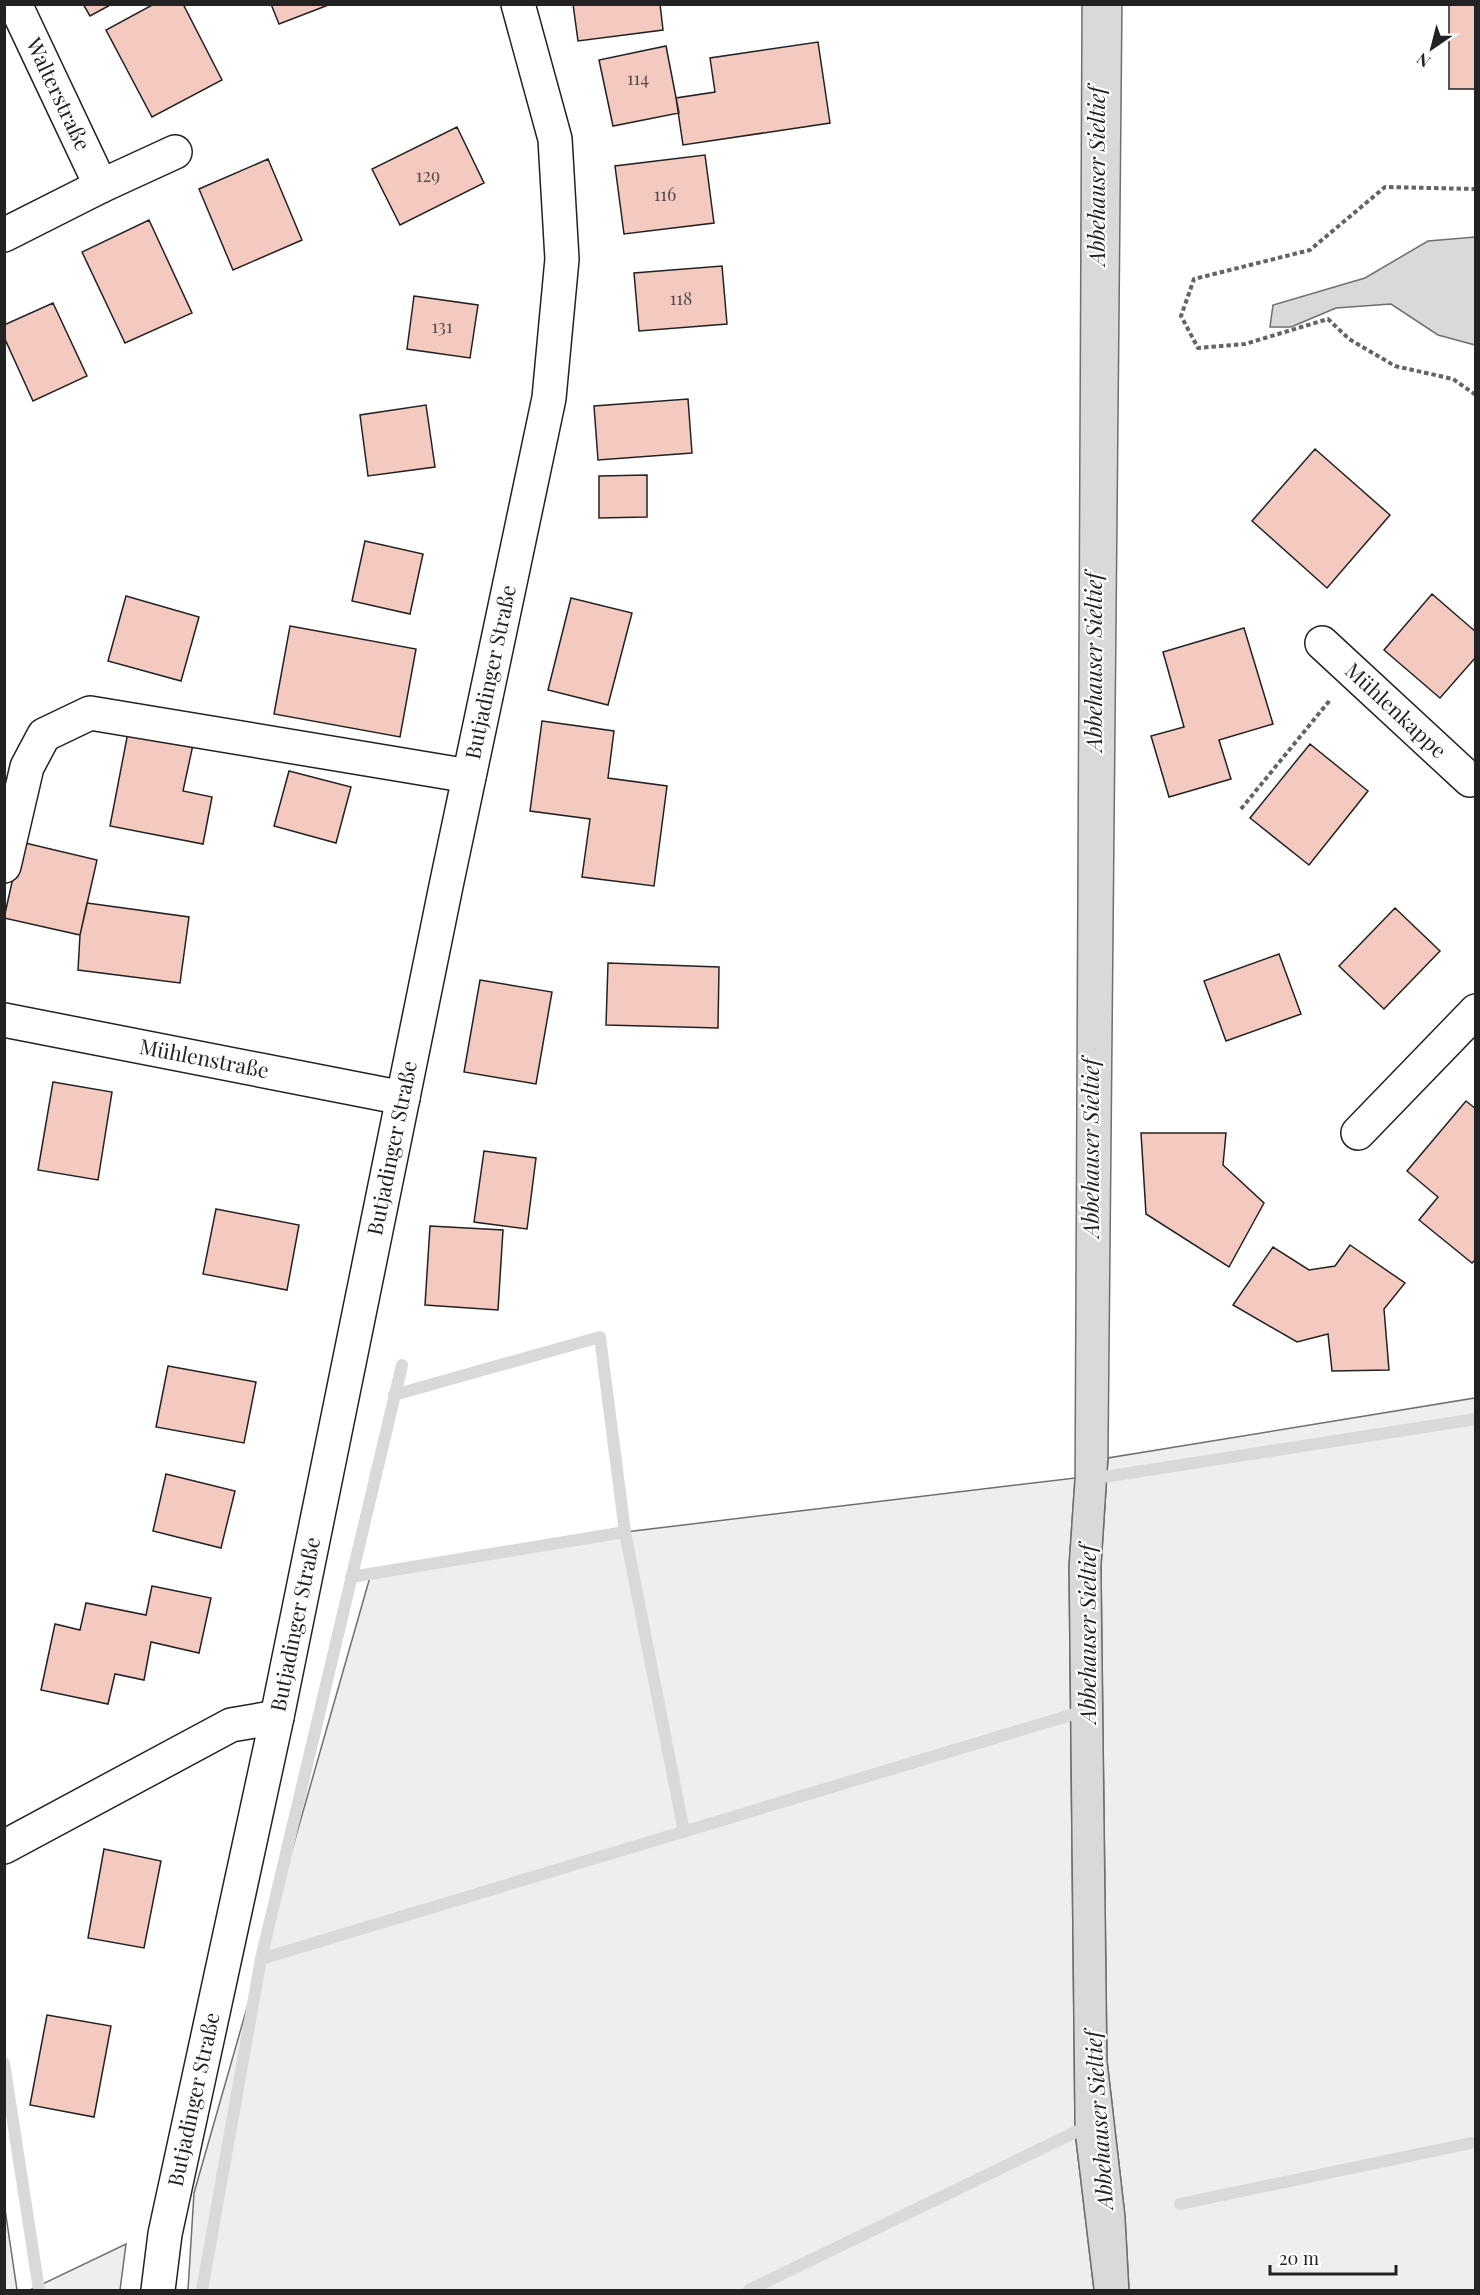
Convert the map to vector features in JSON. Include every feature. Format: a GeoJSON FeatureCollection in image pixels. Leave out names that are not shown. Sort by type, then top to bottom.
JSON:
{"type":"FeatureCollection","features":[{"type":"Feature","properties":{"kind":"main road","name":"Walterstraße"},"geometry":{"type":"LineString","coordinates":[[15,4],[100,186]]}},
{"type":"Feature","properties":{"kind":"main road","name":"Butjadinger Straße"},"geometry":{"type":"LineString","coordinates":[[158,2290],[165,2234],[277,1717],[469,777],[549,398],[562,259],[555,139],[518,4]]}},
{"type":"Feature","properties":{"kind":"main road"},"geometry":{"type":"LineString","coordinates":[[4,235],[100,186],[175,152]]}},
{"type":"Feature","properties":{"kind":"main road","name":"Mühlenkappe"},"geometry":{"type":"LineString","coordinates":[[1322,643],[1470,780]]}},
{"type":"Feature","properties":{"kind":"main road"},"geometry":{"type":"LineString","coordinates":[[4,866],[27,768],[44,735],[90,713],[469,777]]}},
{"type":"Feature","properties":{"kind":"main road"},"geometry":{"type":"LineString","coordinates":[[1358,1133],[1476,1011]]}},
{"type":"Feature","properties":{"kind":"main road","name":"Mühlenstraße"},"geometry":{"type":"LineString","coordinates":[[4,1020],[403,1098]]}},
{"type":"Feature","properties":{"kind":"main road"},"geometry":{"type":"LineString","coordinates":[[4,1847],[231,1725],[277,1717]]}},
{"type":"Feature","properties":{"kind":"path"},"geometry":{"type":"LineString","coordinates":[[1476,189],[1385,187],[1310,250],[1194,279],[1181,316],[1198,348],[1245,344],[1328,319],[1349,339],[1395,366],[1453,380],[1476,395]]}},
{"type":"Feature","properties":{"kind":"path"},"geometry":{"type":"LineString","coordinates":[[1241,808],[1353,672]]}},
{"type":"Feature","properties":{"kind":"shaded area"},"geometry":{"type":"Polygon","coordinates":[[[1475,1398],[1475,2290],[1129,2290],[1125,2216],[1107,2060],[1101,1567],[1108,1458],[1475,1398]]]}},
{"type":"Feature","properties":{"kind":"shaded area"},"geometry":{"type":"Polygon","coordinates":[[[1075,1478],[1069,1566],[1075,2132],[1094,2290],[188,2290],[194,2193],[372,1570],[625,1532],[1075,1478]]]}},
{"type":"Feature","properties":{"kind":"shaded area"},"geometry":{"type":"Polygon","coordinates":[[[5,2209],[17,2290],[5,2290],[5,2209]]]}},
{"type":"Feature","properties":{"kind":"shaded area"},"geometry":{"type":"Polygon","coordinates":[[[126,2244],[120,2290],[30,2290],[126,2244]]]}},
{"type":"Feature","properties":{"kind":"water","name":"Abbehauser Sieltief"},"geometry":{"type":"Polygon","coordinates":[[[1122,4],[1108,1458],[1101,1567],[1107,2060],[1125,2216],[1129,2290],[1094,2290],[1075,2132],[1069,1566],[1075,1478],[1082,5],[1122,4]]]}},
{"type":"Feature","properties":{"kind":"water"},"geometry":{"type":"Polygon","coordinates":[[[1475,237],[1475,345],[1438,335],[1391,304],[1336,308],[1291,327],[1270,327],[1273,305],[1365,278],[1428,241],[1475,237]]]}},
{"type":"Feature","properties":{"kind":"building"},"geometry":{"type":"Polygon","coordinates":[[[83,4],[112,4],[90,16],[83,4]]]}},
{"type":"Feature","properties":{"kind":"building"},"geometry":{"type":"Polygon","coordinates":[[[154,4],[183,4],[222,80],[152,117],[106,30],[154,4]]]}},
{"type":"Feature","properties":{"kind":"building"},"geometry":{"type":"Polygon","coordinates":[[[271,4],[331,4],[279,24],[271,4]]]}},
{"type":"Feature","properties":{"kind":"building"},"geometry":{"type":"Polygon","coordinates":[[[573,4],[660,4],[663,30],[578,41],[573,4]]]}},
{"type":"Feature","properties":{"kind":"building"},"geometry":{"type":"Polygon","coordinates":[[[1449,4],[1476,4],[1476,89],[1449,89],[1449,4]]]}},
{"type":"Feature","properties":{"kind":"building"},"geometry":{"type":"Polygon","coordinates":[[[818,42],[830,123],[683,145],[676,98],[715,92],[710,58],[818,42]]]}},
{"type":"Feature","properties":{"kind":"building"},"geometry":{"type":"Polygon","coordinates":[[[666,46],[679,113],[613,126],[599,60],[666,46]]]}},
{"type":"Feature","properties":{"kind":"building"},"geometry":{"type":"Polygon","coordinates":[[[457,127],[484,183],[400,225],[372,169],[457,127]]]}},
{"type":"Feature","properties":{"kind":"building"},"geometry":{"type":"Polygon","coordinates":[[[705,155],[714,223],[624,234],[615,166],[705,155]]]}},
{"type":"Feature","properties":{"kind":"building"},"geometry":{"type":"Polygon","coordinates":[[[268,159],[302,240],[233,270],[199,189],[268,159]]]}},
{"type":"Feature","properties":{"kind":"building"},"geometry":{"type":"Polygon","coordinates":[[[149,220],[192,313],[125,343],[82,252],[149,220]]]}},
{"type":"Feature","properties":{"kind":"building"},"geometry":{"type":"Polygon","coordinates":[[[722,266],[727,324],[639,331],[634,273],[722,266]]]}},
{"type":"Feature","properties":{"kind":"building"},"geometry":{"type":"Polygon","coordinates":[[[414,296],[478,305],[470,358],[407,349],[414,296]]]}},
{"type":"Feature","properties":{"kind":"building"},"geometry":{"type":"Polygon","coordinates":[[[53,303],[87,376],[33,401],[4,337],[4,325],[53,303]]]}},
{"type":"Feature","properties":{"kind":"building"},"geometry":{"type":"Polygon","coordinates":[[[688,399],[692,453],[598,460],[594,406],[688,399]]]}},
{"type":"Feature","properties":{"kind":"building"},"geometry":{"type":"Polygon","coordinates":[[[426,405],[435,467],[368,476],[360,415],[426,405]]]}},
{"type":"Feature","properties":{"kind":"building"},"geometry":{"type":"Polygon","coordinates":[[[1315,449],[1390,515],[1327,588],[1252,521],[1315,449]]]}},
{"type":"Feature","properties":{"kind":"building"},"geometry":{"type":"Polygon","coordinates":[[[647,475],[647,517],[599,518],[599,476],[647,475]]]}},
{"type":"Feature","properties":{"kind":"building"},"geometry":{"type":"Polygon","coordinates":[[[365,541],[423,554],[410,614],[352,601],[365,541]]]}},
{"type":"Feature","properties":{"kind":"building"},"geometry":{"type":"Polygon","coordinates":[[[1432,594],[1476,632],[1476,657],[1440,698],[1384,650],[1432,594]]]}},
{"type":"Feature","properties":{"kind":"building"},"geometry":{"type":"Polygon","coordinates":[[[126,596],[199,617],[181,681],[108,661],[126,596]]]}},
{"type":"Feature","properties":{"kind":"building"},"geometry":{"type":"Polygon","coordinates":[[[571,598],[632,613],[608,705],[548,690],[571,598]]]}},
{"type":"Feature","properties":{"kind":"building"},"geometry":{"type":"Polygon","coordinates":[[[290,626],[416,649],[400,737],[274,714],[290,626]]]}},
{"type":"Feature","properties":{"kind":"building"},"geometry":{"type":"Polygon","coordinates":[[[1244,628],[1273,724],[1219,740],[1231,779],[1169,797],[1151,736],[1184,727],[1163,652],[1244,628]]]}},
{"type":"Feature","properties":{"kind":"building"},"geometry":{"type":"Polygon","coordinates":[[[542,721],[614,731],[608,778],[667,786],[654,886],[582,877],[590,819],[530,811],[542,721]]]}},
{"type":"Feature","properties":{"kind":"building"},"geometry":{"type":"Polygon","coordinates":[[[129,727],[194,740],[183,791],[212,797],[203,844],[110,826],[129,727]]]}},
{"type":"Feature","properties":{"kind":"building"},"geometry":{"type":"Polygon","coordinates":[[[1310,744],[1368,791],[1309,865],[1250,818],[1310,744]]]}},
{"type":"Feature","properties":{"kind":"building"},"geometry":{"type":"Polygon","coordinates":[[[289,771],[351,787],[336,843],[274,826],[289,771]]]}},
{"type":"Feature","properties":{"kind":"building"},"geometry":{"type":"Polygon","coordinates":[[[21,842],[97,860],[80,935],[4,918],[21,842]]]}},
{"type":"Feature","properties":{"kind":"building"},"geometry":{"type":"Polygon","coordinates":[[[87,903],[189,917],[180,983],[78,970],[80,935],[87,903]]]}},
{"type":"Feature","properties":{"kind":"building"},"geometry":{"type":"Polygon","coordinates":[[[1395,908],[1440,951],[1384,1009],[1339,966],[1395,908]]]}},
{"type":"Feature","properties":{"kind":"building"},"geometry":{"type":"Polygon","coordinates":[[[1279,954],[1301,1014],[1226,1041],[1204,981],[1279,954]]]}},
{"type":"Feature","properties":{"kind":"building"},"geometry":{"type":"Polygon","coordinates":[[[608,963],[719,967],[718,1028],[606,1025],[608,963]]]}},
{"type":"Feature","properties":{"kind":"building"},"geometry":{"type":"Polygon","coordinates":[[[480,980],[552,992],[536,1084],[464,1072],[480,980]]]}},
{"type":"Feature","properties":{"kind":"building"},"geometry":{"type":"Polygon","coordinates":[[[53,1082],[112,1092],[98,1180],[38,1170],[53,1082]]]}},
{"type":"Feature","properties":{"kind":"building"},"geometry":{"type":"Polygon","coordinates":[[[1466,1101],[1476,1109],[1476,1259],[1472,1263],[1419,1220],[1438,1197],[1407,1171],[1466,1101]]]}},
{"type":"Feature","properties":{"kind":"building"},"geometry":{"type":"Polygon","coordinates":[[[1141,1133],[1226,1133],[1223,1165],[1264,1203],[1229,1267],[1146,1214],[1141,1133]]]}},
{"type":"Feature","properties":{"kind":"building"},"geometry":{"type":"Polygon","coordinates":[[[484,1151],[536,1158],[527,1229],[474,1222],[484,1151]]]}},
{"type":"Feature","properties":{"kind":"building"},"geometry":{"type":"Polygon","coordinates":[[[216,1209],[299,1225],[287,1290],[203,1274],[216,1209]]]}},
{"type":"Feature","properties":{"kind":"building"},"geometry":{"type":"Polygon","coordinates":[[[430,1226],[503,1230],[498,1310],[425,1305],[430,1226]]]}},
{"type":"Feature","properties":{"kind":"building"},"geometry":{"type":"Polygon","coordinates":[[[1350,1245],[1405,1283],[1384,1309],[1389,1370],[1332,1371],[1328,1334],[1297,1342],[1233,1305],[1273,1247],[1309,1270],[1335,1266],[1350,1245]]]}},
{"type":"Feature","properties":{"kind":"building"},"geometry":{"type":"Polygon","coordinates":[[[168,1366],[256,1382],[244,1443],[156,1427],[168,1366]]]}},
{"type":"Feature","properties":{"kind":"building"},"geometry":{"type":"Polygon","coordinates":[[[166,1474],[235,1491],[221,1548],[153,1531],[166,1474]]]}},
{"type":"Feature","properties":{"kind":"building"},"geometry":{"type":"Polygon","coordinates":[[[152,1586],[211,1598],[199,1653],[151,1642],[144,1680],[115,1674],[108,1704],[41,1690],[55,1624],[80,1630],[86,1603],[146,1615],[152,1586]]]}},
{"type":"Feature","properties":{"kind":"building"},"geometry":{"type":"Polygon","coordinates":[[[104,1849],[161,1861],[144,1948],[88,1938],[104,1849]]]}},
{"type":"Feature","properties":{"kind":"building"},"geometry":{"type":"Polygon","coordinates":[[[47,2015],[111,2026],[94,2117],[30,2105],[47,2015]]]}},
{"type":"Feature","properties":{"kind":"waterway"},"geometry":{"type":"LineString","coordinates":[[394,1395],[600,1337],[625,1532],[684,1832]]}},
{"type":"Feature","properties":{"kind":"waterway"},"geometry":{"type":"LineString","coordinates":[[202,2290],[261,1959],[402,1365]]}},
{"type":"Feature","properties":{"kind":"waterway"},"geometry":{"type":"LineString","coordinates":[[1091,1479],[1476,1419]]}},
{"type":"Feature","properties":{"kind":"waterway"},"geometry":{"type":"LineString","coordinates":[[351,1577],[625,1532]]}},
{"type":"Feature","properties":{"kind":"waterway","name":"Abbehauser Sieltief"},"geometry":{"type":"LineString","coordinates":[[261,1959],[1084,1711]]}},
{"type":"Feature","properties":{"kind":"waterway"},"geometry":{"type":"LineString","coordinates":[[4,2063],[39,2290]]}},
{"type":"Feature","properties":{"kind":"waterway","name":"Abbehauser Sieltief"},"geometry":{"type":"LineString","coordinates":[[749,2290],[1088,2126]]}},
{"type":"Feature","properties":{"kind":"waterway"},"geometry":{"type":"LineString","coordinates":[[1180,2204],[1476,2142]]}}]}
